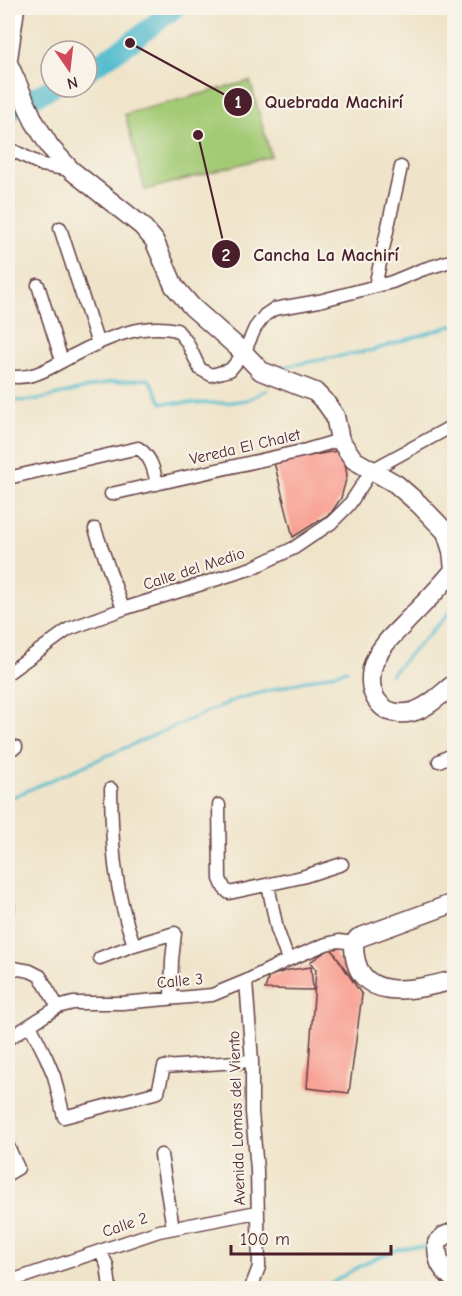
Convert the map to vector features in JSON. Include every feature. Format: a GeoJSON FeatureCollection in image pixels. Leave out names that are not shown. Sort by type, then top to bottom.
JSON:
{"type":"FeatureCollection","features":[{"type":"Feature","properties":{"kind":"main road"},"geometry":{"type":"LineString","coordinates":[[8,58],[15,8]]}},
{"type":"Feature","properties":{"kind":"main road"},"geometry":{"type":"LineString","coordinates":[[8,63],[34,121],[50,147],[71,170],[141,226],[154,240],[174,285],[192,307],[261,371],[315,392],[335,416],[340,440],[354,459],[403,489],[446,532],[452,551],[454,570],[384,644],[375,661],[370,682],[372,693],[379,704],[389,711],[399,713],[414,712],[454,684]]}},
{"type":"Feature","properties":{"kind":"main road"},"geometry":{"type":"LineString","coordinates":[[454,903],[358,938],[354,943],[355,960],[361,972],[370,982],[382,987],[407,991],[454,980]]}},
{"type":"Feature","properties":{"kind":"main road"},"geometry":{"type":"LineString","coordinates":[[454,1232],[444,1236],[436,1243],[437,1262],[454,1279]]}},
{"type":"Feature","properties":{"kind":"street"},"geometry":{"type":"LineString","coordinates":[[8,148],[42,165],[71,170]]}},
{"type":"Feature","properties":{"kind":"street"},"geometry":{"type":"LineString","coordinates":[[375,286],[401,167]]}},
{"type":"Feature","properties":{"kind":"street"},"geometry":{"type":"LineString","coordinates":[[60,228],[98,344]]}},
{"type":"Feature","properties":{"kind":"street"},"geometry":{"type":"LineString","coordinates":[[8,376],[17,378],[36,374],[98,344],[134,330],[154,327],[177,330],[187,342],[200,369],[211,375],[230,370],[244,353],[255,328],[265,315],[274,309],[319,301],[375,286],[454,260]]}},
{"type":"Feature","properties":{"kind":"street"},"geometry":{"type":"LineString","coordinates":[[38,285],[62,362]]}},
{"type":"Feature","properties":{"kind":"street"},"geometry":{"type":"LineString","coordinates":[[372,470],[454,424]]}},
{"type":"Feature","properties":{"kind":"street","name":"Vereda El Chalet"},"geometry":{"type":"LineString","coordinates":[[111,495],[340,440]]}},
{"type":"Feature","properties":{"kind":"street"},"geometry":{"type":"LineString","coordinates":[[8,478],[138,448],[148,456],[157,484]]}},
{"type":"Feature","properties":{"kind":"street","name":"Calle del Medio"},"geometry":{"type":"LineString","coordinates":[[8,673],[69,629],[123,609],[252,568],[294,548],[331,524],[349,505],[372,470]]}},
{"type":"Feature","properties":{"kind":"street"},"geometry":{"type":"LineString","coordinates":[[95,529],[123,609]]}},
{"type":"Feature","properties":{"kind":"street"},"geometry":{"type":"LineString","coordinates":[[440,761],[454,754]]}},
{"type":"Feature","properties":{"kind":"street"},"geometry":{"type":"LineString","coordinates":[[111,789],[112,854],[126,924],[134,945]]}},
{"type":"Feature","properties":{"kind":"street"},"geometry":{"type":"LineString","coordinates":[[219,805],[220,869],[224,888],[229,893],[268,885],[342,864]]}},
{"type":"Feature","properties":{"kind":"street"},"geometry":{"type":"LineString","coordinates":[[268,885],[277,929],[288,960]]}},
{"type":"Feature","properties":{"kind":"street"},"geometry":{"type":"LineString","coordinates":[[8,905],[8,910]]}},
{"type":"Feature","properties":{"kind":"street"},"geometry":{"type":"LineString","coordinates":[[100,958],[175,933],[171,998]]}},
{"type":"Feature","properties":{"kind":"street","name":"Calle 3"},"geometry":{"type":"LineString","coordinates":[[8,1039],[58,1007],[74,1003],[122,1003],[212,995],[288,960],[339,941],[354,943]]}},
{"type":"Feature","properties":{"kind":"street"},"geometry":{"type":"LineString","coordinates":[[8,967],[30,971],[40,976],[58,1007]]}},
{"type":"Feature","properties":{"kind":"street","name":"Avenida Lomas del Viento"},"geometry":{"type":"LineString","coordinates":[[246,981],[252,1061],[252,1122],[259,1267],[250,1288]]}},
{"type":"Feature","properties":{"kind":"street"},"geometry":{"type":"LineString","coordinates":[[30,1026],[54,1076],[64,1117],[158,1092],[164,1067],[252,1061]]}},
{"type":"Feature","properties":{"kind":"street"},"geometry":{"type":"LineString","coordinates":[[8,1146],[18,1168],[8,1174]]}},
{"type":"Feature","properties":{"kind":"street"},"geometry":{"type":"LineString","coordinates":[[161,1155],[173,1228]]}},
{"type":"Feature","properties":{"kind":"street","name":"Calle 2"},"geometry":{"type":"LineString","coordinates":[[9,1284],[159,1230],[257,1212]]}},
{"type":"Feature","properties":{"kind":"street"},"geometry":{"type":"LineString","coordinates":[[100,1251],[107,1266],[110,1288]]}},
{"type":"Feature","properties":{"kind":"green space"},"geometry":{"type":"Polygon","coordinates":[[[250,81],[271,156],[145,190],[125,114],[250,81]]]}},
{"type":"Feature","properties":{"kind":"building"},"geometry":{"type":"Polygon","coordinates":[[[337,451],[345,463],[347,476],[341,498],[331,513],[293,537],[274,462],[337,451]]]}},
{"type":"Feature","properties":{"kind":"building"},"geometry":{"type":"Polygon","coordinates":[[[331,948],[362,995],[349,1093],[307,1088],[316,970],[310,962],[331,948]]]}},
{"type":"Feature","properties":{"kind":"building"},"geometry":{"type":"Polygon","coordinates":[[[311,967],[313,990],[265,989],[269,976],[311,967]]]}},
{"type":"Feature","properties":{"kind":"waterway"},"geometry":{"type":"LineString","coordinates":[[99,63],[130,43],[175,8]]}},
{"type":"Feature","properties":{"kind":"waterway"},"geometry":{"type":"LineString","coordinates":[[8,112],[39,95]]}},
{"type":"Feature","properties":{"kind":"waterway"},"geometry":{"type":"LineString","coordinates":[[282,367],[373,350],[454,325]]}},
{"type":"Feature","properties":{"kind":"waterway"},"geometry":{"type":"LineString","coordinates":[[8,401],[37,400],[111,382],[149,379],[162,403],[225,403],[247,400],[267,390]]}},
{"type":"Feature","properties":{"kind":"waterway"},"geometry":{"type":"LineString","coordinates":[[390,675],[454,608]]}},
{"type":"Feature","properties":{"kind":"waterway"},"geometry":{"type":"LineString","coordinates":[[8,799],[237,699],[347,670]]}},
{"type":"Feature","properties":{"kind":"waterway"},"geometry":{"type":"LineString","coordinates":[[325,1288],[355,1269],[389,1253],[413,1247],[430,1249]]}},
{"type":"Feature","properties":{"kind":"waterway"},"geometry":{"type":"LineString","coordinates":[[445,1252],[454,1253]]}},
{"type":"Feature","properties":{"kind":"place","name":"Quebrada Machirí"},"geometry":{"type":"Point","coordinates":[130,43]}},
{"type":"Feature","properties":{"kind":"place","name":"Cancha La Machirí"},"geometry":{"type":"Point","coordinates":[198,135]}}]}
